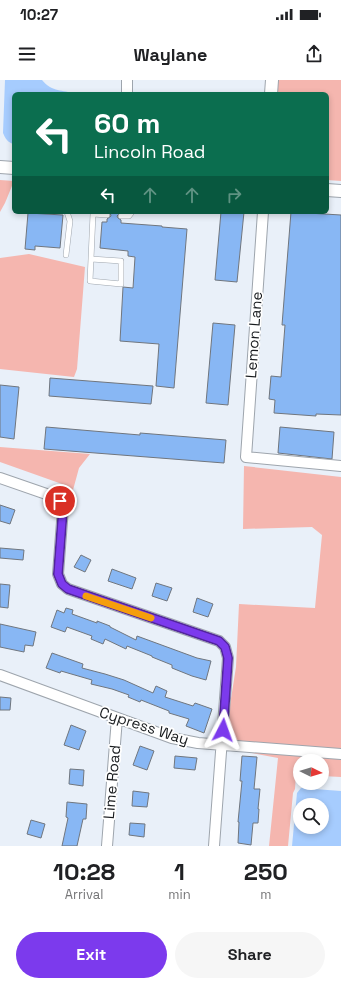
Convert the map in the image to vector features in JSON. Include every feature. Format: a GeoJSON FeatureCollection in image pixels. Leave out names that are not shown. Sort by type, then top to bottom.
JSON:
{"type":"FeatureCollection","features":[{"type":"Feature","properties":{"kind":"street"},"geometry":{"type":"LineString","coordinates":[[127,92],[128,80]]}},
{"type":"Feature","properties":{"kind":"street"},"geometry":{"type":"LineString","coordinates":[[271,92],[272,80]]}},
{"type":"Feature","properties":{"kind":"street"},"geometry":{"type":"LineString","coordinates":[[0,167],[12,168]]}},
{"type":"Feature","properties":{"kind":"street"},"geometry":{"type":"LineString","coordinates":[[329,190],[341,191]]}},
{"type":"Feature","properties":{"kind":"street","name":"Lemon Lane"},"geometry":{"type":"LineString","coordinates":[[263,214],[246,457],[341,466]]}},
{"type":"Feature","properties":{"kind":"street"},"geometry":{"type":"LineString","coordinates":[[0,478],[55,497],[60,501],[63,508],[58,574],[62,584],[68,589],[219,641],[225,647],[228,658],[214,846]]}},
{"type":"Feature","properties":{"kind":"street","name":"Cypress Way"},"geometry":{"type":"LineString","coordinates":[[0,675],[172,738],[198,743],[341,754]]}},
{"type":"Feature","properties":{"kind":"street","name":"Lime Road"},"geometry":{"type":"LineString","coordinates":[[107,846],[117,718]]}},
{"type":"Feature","properties":{"kind":"lane"},"geometry":{"type":"LineString","coordinates":[[66,255],[70,222],[68,214]]}},
{"type":"Feature","properties":{"kind":"lane"},"geometry":{"type":"LineString","coordinates":[[91,259],[121,261],[120,284],[90,281],[93,214]]}},
{"type":"Feature","properties":{"kind":"lane"},"geometry":{"type":"LineString","coordinates":[[98,214],[107,216]]}},
{"type":"Feature","properties":{"kind":"lane"},"geometry":{"type":"LineString","coordinates":[[121,216],[129,216],[130,214]]}},
{"type":"Feature","properties":{"kind":"shaded area"},"geometry":{"type":"Polygon","coordinates":[[[278,80],[341,80],[341,181],[329,180],[329,92],[278,92],[278,80]]]}},
{"type":"Feature","properties":{"kind":"shaded area"},"geometry":{"type":"Polygon","coordinates":[[[0,180],[12,181],[12,186],[0,212],[0,180]]]}},
{"type":"Feature","properties":{"kind":"shaded area"},"geometry":{"type":"Polygon","coordinates":[[[29,254],[85,267],[77,369],[74,377],[0,369],[0,258],[29,254]]]}},
{"type":"Feature","properties":{"kind":"shaded area"},"geometry":{"type":"Polygon","coordinates":[[[0,447],[90,454],[79,468],[73,490],[62,484],[0,462],[0,447]]]}},
{"type":"Feature","properties":{"kind":"shaded area"},"geometry":{"type":"Polygon","coordinates":[[[244,466],[341,477],[341,750],[228,740],[230,705],[236,667],[239,604],[315,608],[322,535],[312,527],[243,529],[244,466]]]}},
{"type":"Feature","properties":{"kind":"shaded area"},"geometry":{"type":"Polygon","coordinates":[[[241,751],[293,755],[293,790],[294,790],[288,846],[269,846],[278,758],[241,751]]]}},
{"type":"Feature","properties":{"kind":"shaded area"},"geometry":{"type":"Polygon","coordinates":[[[329,758],[341,759],[341,777],[329,776],[329,758]]]}},
{"type":"Feature","properties":{"kind":"water"},"geometry":{"type":"Polygon","coordinates":[[[5,80],[42,80],[54,89],[70,92],[12,92],[12,144],[7,140],[3,133],[5,80]]]}},
{"type":"Feature","properties":{"kind":"water"},"geometry":{"type":"Polygon","coordinates":[[[299,790],[341,791],[341,846],[292,846],[293,834],[329,834],[329,798],[297,798],[297,793],[299,790]]]}},
{"type":"Feature","properties":{"kind":"building"},"geometry":{"type":"Polygon","coordinates":[[[28,214],[63,215],[60,248],[35,246],[35,250],[25,249],[28,214]]]}},
{"type":"Feature","properties":{"kind":"building"},"geometry":{"type":"Polygon","coordinates":[[[110,214],[119,214],[117,216],[121,220],[121,223],[187,229],[174,388],[156,386],[159,344],[120,341],[123,287],[133,288],[135,257],[128,256],[128,251],[100,248],[102,222],[107,222],[107,219],[111,216],[110,214]]]}},
{"type":"Feature","properties":{"kind":"building"},"geometry":{"type":"Polygon","coordinates":[[[221,214],[244,214],[237,282],[215,280],[221,214]]]}},
{"type":"Feature","properties":{"kind":"building"},"geometry":{"type":"Polygon","coordinates":[[[291,214],[341,215],[341,415],[316,414],[316,416],[274,413],[275,400],[269,399],[271,376],[281,377],[285,325],[282,325],[291,214]]]}},
{"type":"Feature","properties":{"kind":"building"},"geometry":{"type":"Polygon","coordinates":[[[213,323],[235,325],[228,405],[206,403],[213,323]]]}},
{"type":"Feature","properties":{"kind":"building"},"geometry":{"type":"Polygon","coordinates":[[[50,378],[153,386],[151,404],[49,396],[50,378]]]}},
{"type":"Feature","properties":{"kind":"building"},"geometry":{"type":"Polygon","coordinates":[[[0,385],[19,387],[14,439],[0,437],[0,385]]]}},
{"type":"Feature","properties":{"kind":"building"},"geometry":{"type":"Polygon","coordinates":[[[46,427],[140,435],[140,433],[226,440],[224,463],[44,449],[46,427]]]}},
{"type":"Feature","properties":{"kind":"building"},"geometry":{"type":"Polygon","coordinates":[[[280,427],[334,432],[332,459],[278,453],[280,427]]]}},
{"type":"Feature","properties":{"kind":"building"},"geometry":{"type":"Polygon","coordinates":[[[0,505],[15,510],[10,524],[0,521],[0,505]]]}},
{"type":"Feature","properties":{"kind":"building"},"geometry":{"type":"Polygon","coordinates":[[[0,548],[24,550],[23,560],[0,558],[0,548]]]}},
{"type":"Feature","properties":{"kind":"building"},"geometry":{"type":"Polygon","coordinates":[[[81,555],[91,560],[85,572],[74,567],[81,555]]]}},
{"type":"Feature","properties":{"kind":"building"},"geometry":{"type":"Polygon","coordinates":[[[112,569],[136,578],[132,589],[108,581],[112,569]]]}},
{"type":"Feature","properties":{"kind":"building"},"geometry":{"type":"Polygon","coordinates":[[[156,583],[172,588],[167,601],[152,596],[156,583]]]}},
{"type":"Feature","properties":{"kind":"building"},"geometry":{"type":"Polygon","coordinates":[[[0,584],[10,585],[8,608],[0,607],[0,584]]]}},
{"type":"Feature","properties":{"kind":"building"},"geometry":{"type":"Polygon","coordinates":[[[197,598],[213,604],[208,617],[193,612],[197,598]]]}},
{"type":"Feature","properties":{"kind":"building"},"geometry":{"type":"Polygon","coordinates":[[[66,608],[73,610],[72,614],[110,626],[136,640],[137,636],[197,658],[211,661],[206,680],[172,668],[172,665],[127,646],[126,649],[105,639],[103,644],[91,639],[92,636],[67,627],[65,632],[51,627],[57,610],[64,613],[66,608]]]}},
{"type":"Feature","properties":{"kind":"building"},"geometry":{"type":"Polygon","coordinates":[[[0,624],[36,632],[33,646],[25,645],[24,652],[0,647],[0,624]]]}},
{"type":"Feature","properties":{"kind":"building"},"geometry":{"type":"Polygon","coordinates":[[[52,653],[83,664],[82,668],[124,680],[153,693],[156,686],[167,691],[165,697],[193,706],[195,703],[212,709],[204,733],[186,726],[189,719],[169,713],[169,711],[141,700],[140,702],[128,697],[129,695],[91,684],[92,680],[61,671],[60,673],[46,668],[52,653]]]}},
{"type":"Feature","properties":{"kind":"building"},"geometry":{"type":"Polygon","coordinates":[[[0,697],[11,698],[10,710],[0,710],[0,697]]]}},
{"type":"Feature","properties":{"kind":"building"},"geometry":{"type":"Polygon","coordinates":[[[71,725],[86,731],[79,750],[64,745],[71,725]]]}},
{"type":"Feature","properties":{"kind":"building"},"geometry":{"type":"Polygon","coordinates":[[[140,746],[154,751],[147,770],[133,765],[140,746]]]}},
{"type":"Feature","properties":{"kind":"building"},"geometry":{"type":"Polygon","coordinates":[[[175,756],[197,758],[195,770],[174,768],[175,756]]]}},
{"type":"Feature","properties":{"kind":"building"},"geometry":{"type":"Polygon","coordinates":[[[242,756],[257,757],[254,789],[260,789],[259,809],[258,823],[253,823],[251,845],[238,843],[242,756]]]}},
{"type":"Feature","properties":{"kind":"building"},"geometry":{"type":"Polygon","coordinates":[[[70,769],[84,770],[83,786],[69,784],[70,769]]]}},
{"type":"Feature","properties":{"kind":"building"},"geometry":{"type":"Polygon","coordinates":[[[133,791],[149,793],[147,807],[132,806],[133,791]]]}},
{"type":"Feature","properties":{"kind":"building"},"geometry":{"type":"Polygon","coordinates":[[[67,802],[87,804],[86,819],[83,819],[77,846],[62,846],[68,818],[66,817],[67,802]]]}},
{"type":"Feature","properties":{"kind":"building"},"geometry":{"type":"Polygon","coordinates":[[[31,820],[45,824],[41,838],[27,834],[31,820]]]}},
{"type":"Feature","properties":{"kind":"building"},"geometry":{"type":"Polygon","coordinates":[[[130,823],[145,824],[144,837],[129,835],[130,823]]]}},
{"type":"Feature","properties":{"kind":"slow traffic"},"geometry":{"type":"LineString","coordinates":[[86,596],[151,618]]}},
{"type":"Feature","properties":{"kind":"route"},"geometry":{"type":"LineString","coordinates":[[60,501],[63,508],[58,574],[62,584],[68,589],[219,641],[225,647],[228,658],[223,730]]}}]}
